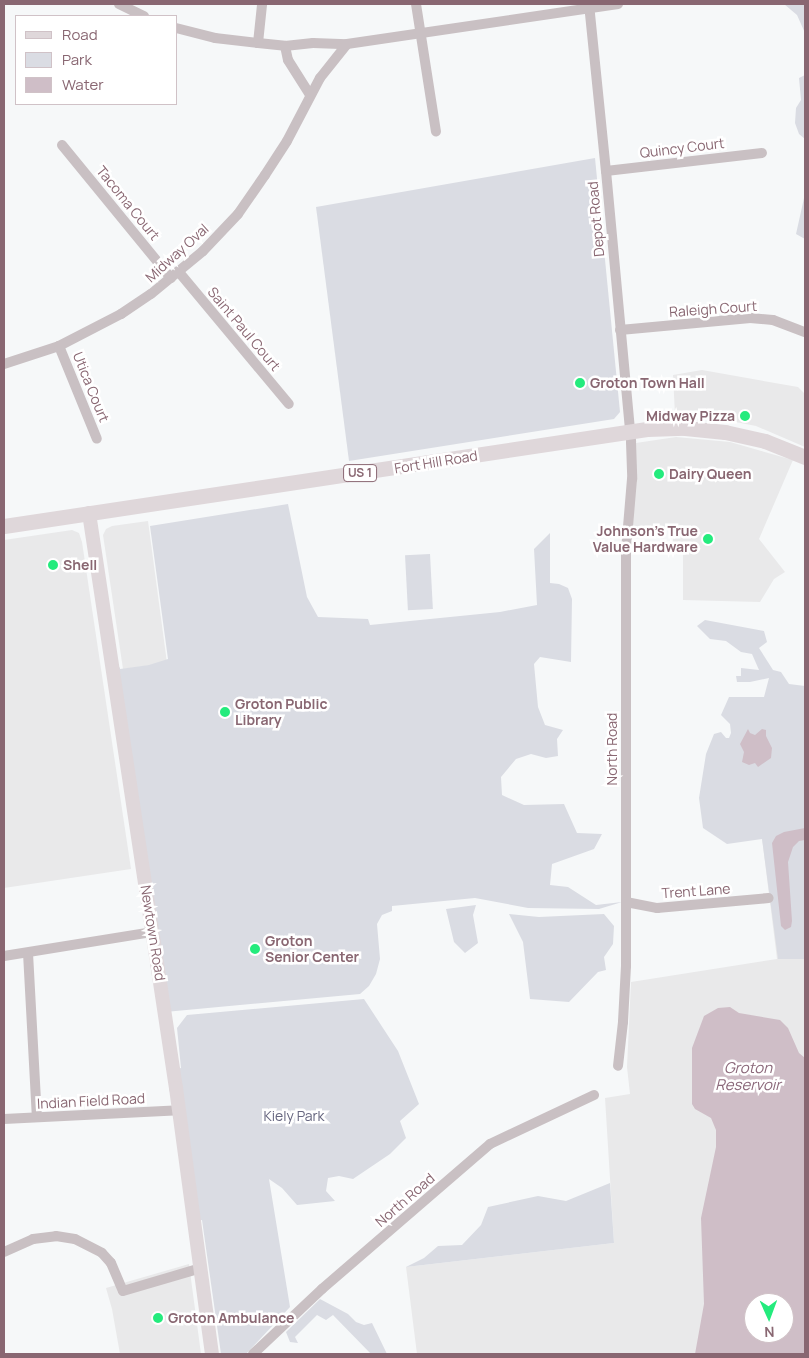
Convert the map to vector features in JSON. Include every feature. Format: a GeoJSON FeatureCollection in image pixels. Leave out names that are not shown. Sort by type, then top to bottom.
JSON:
{"type":"FeatureCollection","features":[{"type":"Feature","properties":{"kind":"main road","name":"Fort Hill Road"},"geometry":{"type":"LineString","coordinates":[[4,526],[630,431],[674,428],[717,430],[758,439],[805,457]]}},
{"type":"Feature","properties":{"kind":"main road","name":"Newtown Road"},"geometry":{"type":"LineString","coordinates":[[89,513],[153,932],[212,1354]]}},
{"type":"Feature","properties":{"kind":"street"},"geometry":{"type":"LineString","coordinates":[[119,4],[142,15]]}},
{"type":"Feature","properties":{"kind":"street"},"geometry":{"type":"LineString","coordinates":[[258,43],[262,4]]}},
{"type":"Feature","properties":{"kind":"street"},"geometry":{"type":"LineString","coordinates":[[416,4],[436,131]]}},
{"type":"Feature","properties":{"kind":"street"},"geometry":{"type":"LineString","coordinates":[[178,29],[215,38],[286,46],[313,43],[347,44],[589,5],[618,4]]}},
{"type":"Feature","properties":{"kind":"street","name":"Depot Road"},"geometry":{"type":"LineString","coordinates":[[589,5],[630,431]]}},
{"type":"Feature","properties":{"kind":"street","name":"Midway Oval"},"geometry":{"type":"LineString","coordinates":[[4,364],[59,346],[121,314],[151,294],[203,251],[238,214],[288,141],[310,95],[347,44]]}},
{"type":"Feature","properties":{"kind":"street"},"geometry":{"type":"LineString","coordinates":[[286,46],[288,60],[310,95]]}},
{"type":"Feature","properties":{"kind":"street","name":"Tacoma Court"},"geometry":{"type":"LineString","coordinates":[[62,146],[175,275]]}},
{"type":"Feature","properties":{"kind":"street","name":"Quincy Court"},"geometry":{"type":"LineString","coordinates":[[606,171],[762,153]]}},
{"type":"Feature","properties":{"kind":"street","name":"Saint Paul Court"},"geometry":{"type":"LineString","coordinates":[[175,275],[289,404]]}},
{"type":"Feature","properties":{"kind":"street","name":"Raleigh Court"},"geometry":{"type":"LineString","coordinates":[[620,330],[750,318],[773,320],[805,332]]}},
{"type":"Feature","properties":{"kind":"street","name":"Utica Court"},"geometry":{"type":"LineString","coordinates":[[59,346],[97,439]]}},
{"type":"Feature","properties":{"kind":"street","name":"North Road"},"geometry":{"type":"LineString","coordinates":[[618,1066],[625,991],[626,551],[632,479],[630,431]]}},
{"type":"Feature","properties":{"kind":"street","name":"Trent Lane"},"geometry":{"type":"LineString","coordinates":[[626,902],[657,908],[769,898]]}},
{"type":"Feature","properties":{"kind":"street"},"geometry":{"type":"LineString","coordinates":[[4,956],[153,932]]}},
{"type":"Feature","properties":{"kind":"street"},"geometry":{"type":"LineString","coordinates":[[28,953],[37,1117]]}},
{"type":"Feature","properties":{"kind":"street","name":"North Road"},"geometry":{"type":"LineString","coordinates":[[252,1354],[322,1289],[490,1144],[594,1095]]}},
{"type":"Feature","properties":{"kind":"street","name":"Indian Field Road"},"geometry":{"type":"LineString","coordinates":[[4,1119],[179,1110]]}},
{"type":"Feature","properties":{"kind":"street"},"geometry":{"type":"LineString","coordinates":[[4,1252],[33,1239],[56,1236],[75,1239],[102,1254],[111,1263],[123,1291],[201,1268]]}},
{"type":"Feature","properties":{"kind":"shaded area"},"geometry":{"type":"Polygon","coordinates":[[[702,370],[798,387],[805,394],[805,447],[756,426],[700,415],[675,415],[673,375],[702,370]]]}},
{"type":"Feature","properties":{"kind":"shaded area"},"geometry":{"type":"Polygon","coordinates":[[[676,437],[730,442],[793,460],[759,539],[785,572],[774,579],[760,602],[683,600],[683,550],[673,550],[673,527],[633,526],[636,443],[676,437]]]}},
{"type":"Feature","properties":{"kind":"shaded area"},"geometry":{"type":"Polygon","coordinates":[[[148,521],[167,663],[123,669],[103,535],[106,529],[112,526],[148,521]]]}},
{"type":"Feature","properties":{"kind":"shaded area"},"geometry":{"type":"Polygon","coordinates":[[[72,530],[79,533],[82,542],[131,869],[4,888],[4,540],[72,530]]]}},
{"type":"Feature","properties":{"kind":"shaded area"},"geometry":{"type":"Polygon","coordinates":[[[805,817],[805,1354],[417,1354],[406,1267],[614,1243],[605,1098],[630,1094],[627,1067],[631,982],[777,959],[760,822],[805,817]]]}},
{"type":"Feature","properties":{"kind":"shaded area"},"geometry":{"type":"Polygon","coordinates":[[[189,1264],[201,1354],[120,1354],[112,1309],[106,1288],[189,1264]]]}},
{"type":"Feature","properties":{"kind":"green space"},"geometry":{"type":"Polygon","coordinates":[[[784,4],[805,4],[805,33],[797,15],[784,4]]]}},
{"type":"Feature","properties":{"kind":"green space"},"geometry":{"type":"Polygon","coordinates":[[[805,75],[805,139],[799,134],[795,123],[796,108],[801,100],[799,78],[805,75]]]}},
{"type":"Feature","properties":{"kind":"green space"},"geometry":{"type":"Polygon","coordinates":[[[595,158],[620,412],[614,419],[349,461],[316,207],[595,158]]]}},
{"type":"Feature","properties":{"kind":"green space"},"geometry":{"type":"Polygon","coordinates":[[[805,179],[805,239],[796,234],[804,198],[805,179]]]}},
{"type":"Feature","properties":{"kind":"green space"},"geometry":{"type":"Polygon","coordinates":[[[288,504],[307,597],[318,617],[368,619],[370,625],[500,612],[537,605],[534,549],[550,533],[550,583],[568,588],[572,599],[571,662],[540,657],[534,664],[538,707],[545,725],[563,730],[557,739],[558,756],[546,758],[531,754],[516,759],[501,777],[502,795],[524,805],[564,804],[577,833],[602,834],[594,849],[552,864],[550,885],[568,887],[596,905],[622,902],[599,909],[528,908],[475,898],[392,906],[392,911],[382,915],[377,924],[380,959],[376,974],[369,986],[360,994],[165,1012],[118,669],[120,667],[120,669],[149,665],[168,659],[150,526],[288,504]]]}},
{"type":"Feature","properties":{"kind":"green space"},"geometry":{"type":"Polygon","coordinates":[[[430,554],[433,609],[408,610],[405,555],[430,554]]]}},
{"type":"Feature","properties":{"kind":"green space"},"geometry":{"type":"Polygon","coordinates":[[[705,620],[764,631],[767,642],[759,648],[773,670],[781,672],[789,684],[805,686],[805,959],[778,959],[762,839],[727,844],[703,828],[699,798],[706,754],[714,734],[721,732],[726,738],[729,738],[731,733],[730,724],[721,715],[729,697],[764,697],[769,678],[750,682],[737,682],[736,676],[741,676],[741,668],[759,670],[752,654],[741,652],[726,641],[710,639],[697,626],[705,620]]]}},
{"type":"Feature","properties":{"kind":"green space"},"geometry":{"type":"Polygon","coordinates":[[[476,905],[473,915],[478,943],[465,953],[454,942],[446,909],[476,905]]]}},
{"type":"Feature","properties":{"kind":"green space"},"geometry":{"type":"Polygon","coordinates":[[[509,914],[539,917],[604,914],[614,926],[613,944],[604,957],[606,970],[598,972],[569,1002],[530,999],[523,942],[509,914]]]}},
{"type":"Feature","properties":{"kind":"green space","name":"Kiely Park"},"geometry":{"type":"Polygon","coordinates":[[[364,999],[398,1051],[419,1104],[400,1121],[406,1138],[390,1154],[353,1179],[339,1176],[328,1178],[326,1191],[335,1201],[297,1205],[282,1188],[269,1179],[290,1307],[246,1354],[221,1354],[202,1220],[197,1221],[173,1070],[181,1068],[177,1028],[187,1015],[364,999]]]}},
{"type":"Feature","properties":{"kind":"green space"},"geometry":{"type":"Polygon","coordinates":[[[610,1183],[614,1243],[406,1267],[424,1258],[438,1246],[462,1245],[481,1225],[488,1207],[538,1196],[566,1201],[610,1183]]]}},
{"type":"Feature","properties":{"kind":"green space"},"geometry":{"type":"Polygon","coordinates":[[[320,1299],[348,1314],[356,1322],[364,1325],[372,1323],[387,1354],[371,1354],[333,1315],[326,1320],[317,1315],[295,1337],[298,1343],[290,1342],[286,1332],[320,1299]]]}},
{"type":"Feature","properties":{"kind":"water"},"geometry":{"type":"Polygon","coordinates":[[[748,729],[750,733],[755,735],[762,729],[766,730],[766,736],[772,748],[771,758],[758,767],[755,763],[749,765],[742,762],[744,752],[740,744],[748,729]]]}},
{"type":"Feature","properties":{"kind":"water"},"geometry":{"type":"Polygon","coordinates":[[[805,828],[805,840],[799,841],[793,847],[788,862],[792,921],[791,927],[785,930],[781,926],[772,843],[776,836],[784,832],[805,828]]]}},
{"type":"Feature","properties":{"kind":"water","name":"Groton Reservoir"},"geometry":{"type":"Polygon","coordinates":[[[730,1007],[739,1013],[780,1020],[788,1028],[799,1053],[805,1058],[805,1354],[695,1354],[704,1304],[701,1218],[716,1147],[716,1130],[711,1118],[695,1109],[692,1104],[692,1048],[704,1016],[718,1008],[730,1007]]]}},
{"type":"Feature","properties":{"kind":"place","name":"Groton Town Hall"},"geometry":{"type":"Point","coordinates":[580,383]}},
{"type":"Feature","properties":{"kind":"place","name":"Midway Pizza"},"geometry":{"type":"Point","coordinates":[745,416]}},
{"type":"Feature","properties":{"kind":"place","name":"Dairy Queen"},"geometry":{"type":"Point","coordinates":[659,474]}},
{"type":"Feature","properties":{"kind":"place","name":"Johnson's True Value Hardware"},"geometry":{"type":"Point","coordinates":[708,539]}},
{"type":"Feature","properties":{"kind":"place","name":"Shell"},"geometry":{"type":"Point","coordinates":[53,565]}},
{"type":"Feature","properties":{"kind":"place","name":"Groton Public Library"},"geometry":{"type":"Point","coordinates":[225,712]}},
{"type":"Feature","properties":{"kind":"place","name":"Groton Senior Center"},"geometry":{"type":"Point","coordinates":[255,949]}},
{"type":"Feature","properties":{"kind":"place","name":"Groton Ambulance"},"geometry":{"type":"Point","coordinates":[158,1318]}}]}
